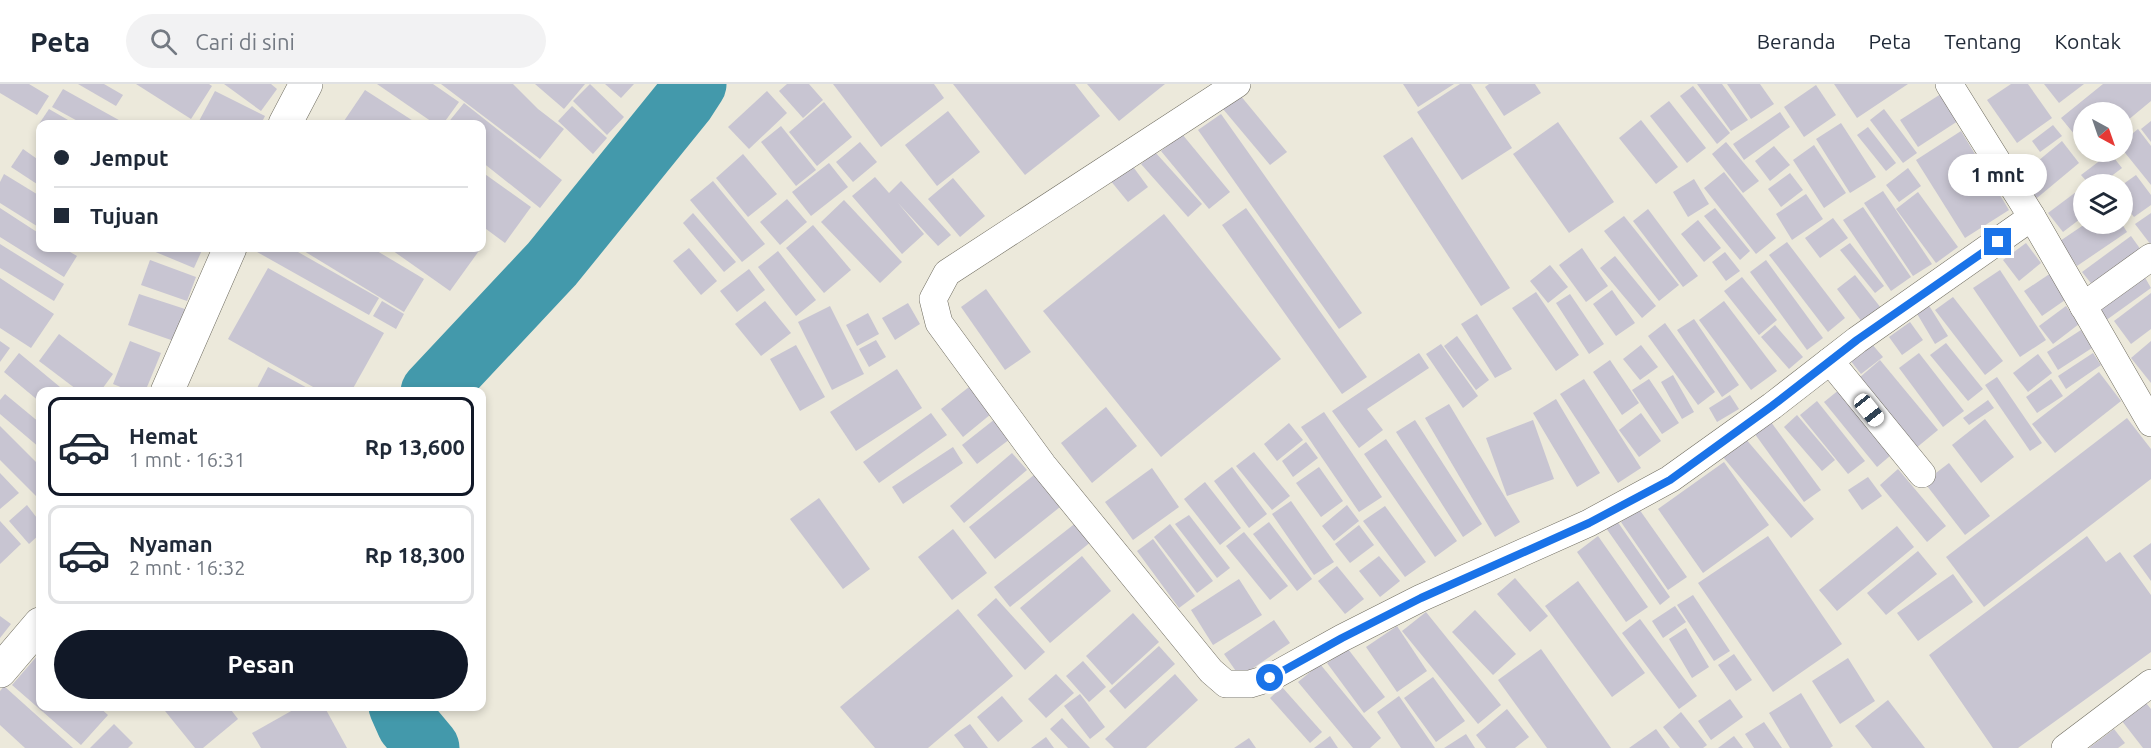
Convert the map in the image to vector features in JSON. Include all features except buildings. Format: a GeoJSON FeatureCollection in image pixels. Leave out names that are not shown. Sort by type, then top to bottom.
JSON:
{"type":"FeatureCollection","features":[{"type":"Feature","properties":{"kind":"street"},"geometry":{"type":"LineString","coordinates":[[287,120],[306,84]]}},
{"type":"Feature","properties":{"kind":"street"},"geometry":{"type":"LineString","coordinates":[[1237,84],[947,273],[933,299],[939,323],[1043,465],[1211,672],[1226,684],[1250,684],[1270,678],[1421,598],[1589,523],[1670,480],[1830,361],[2032,217]]}},
{"type":"Feature","properties":{"kind":"street"},"geometry":{"type":"LineString","coordinates":[[1960,88],[2151,423]]}},
{"type":"Feature","properties":{"kind":"street"},"geometry":{"type":"LineString","coordinates":[[169,387],[228,252]]}},
{"type":"Feature","properties":{"kind":"street"},"geometry":{"type":"LineString","coordinates":[[2084,306],[2151,257]]}},
{"type":"Feature","properties":{"kind":"street"},"geometry":{"type":"LineString","coordinates":[[1830,361],[1922,474]]}},
{"type":"Feature","properties":{"kind":"street"},"geometry":{"type":"LineString","coordinates":[[0,671],[36,629]]}},
{"type":"Feature","properties":{"kind":"street"},"geometry":{"type":"LineString","coordinates":[[2065,748],[2151,683]]}},
{"type":"Feature","properties":{"kind":"waterway"},"geometry":{"type":"LineString","coordinates":[[437,387],[552,264],[684,101],[695,84]]}},
{"type":"Feature","properties":{"kind":"waterway"},"geometry":{"type":"LineString","coordinates":[[402,711],[408,724],[428,748]]}},
{"type":"Feature","properties":{"kind":"route"},"geometry":{"type":"LineString","coordinates":[[1270,678],[1421,598],[1589,523],[1670,480],[1772,406],[1857,340],[1998,242]]}}]}
